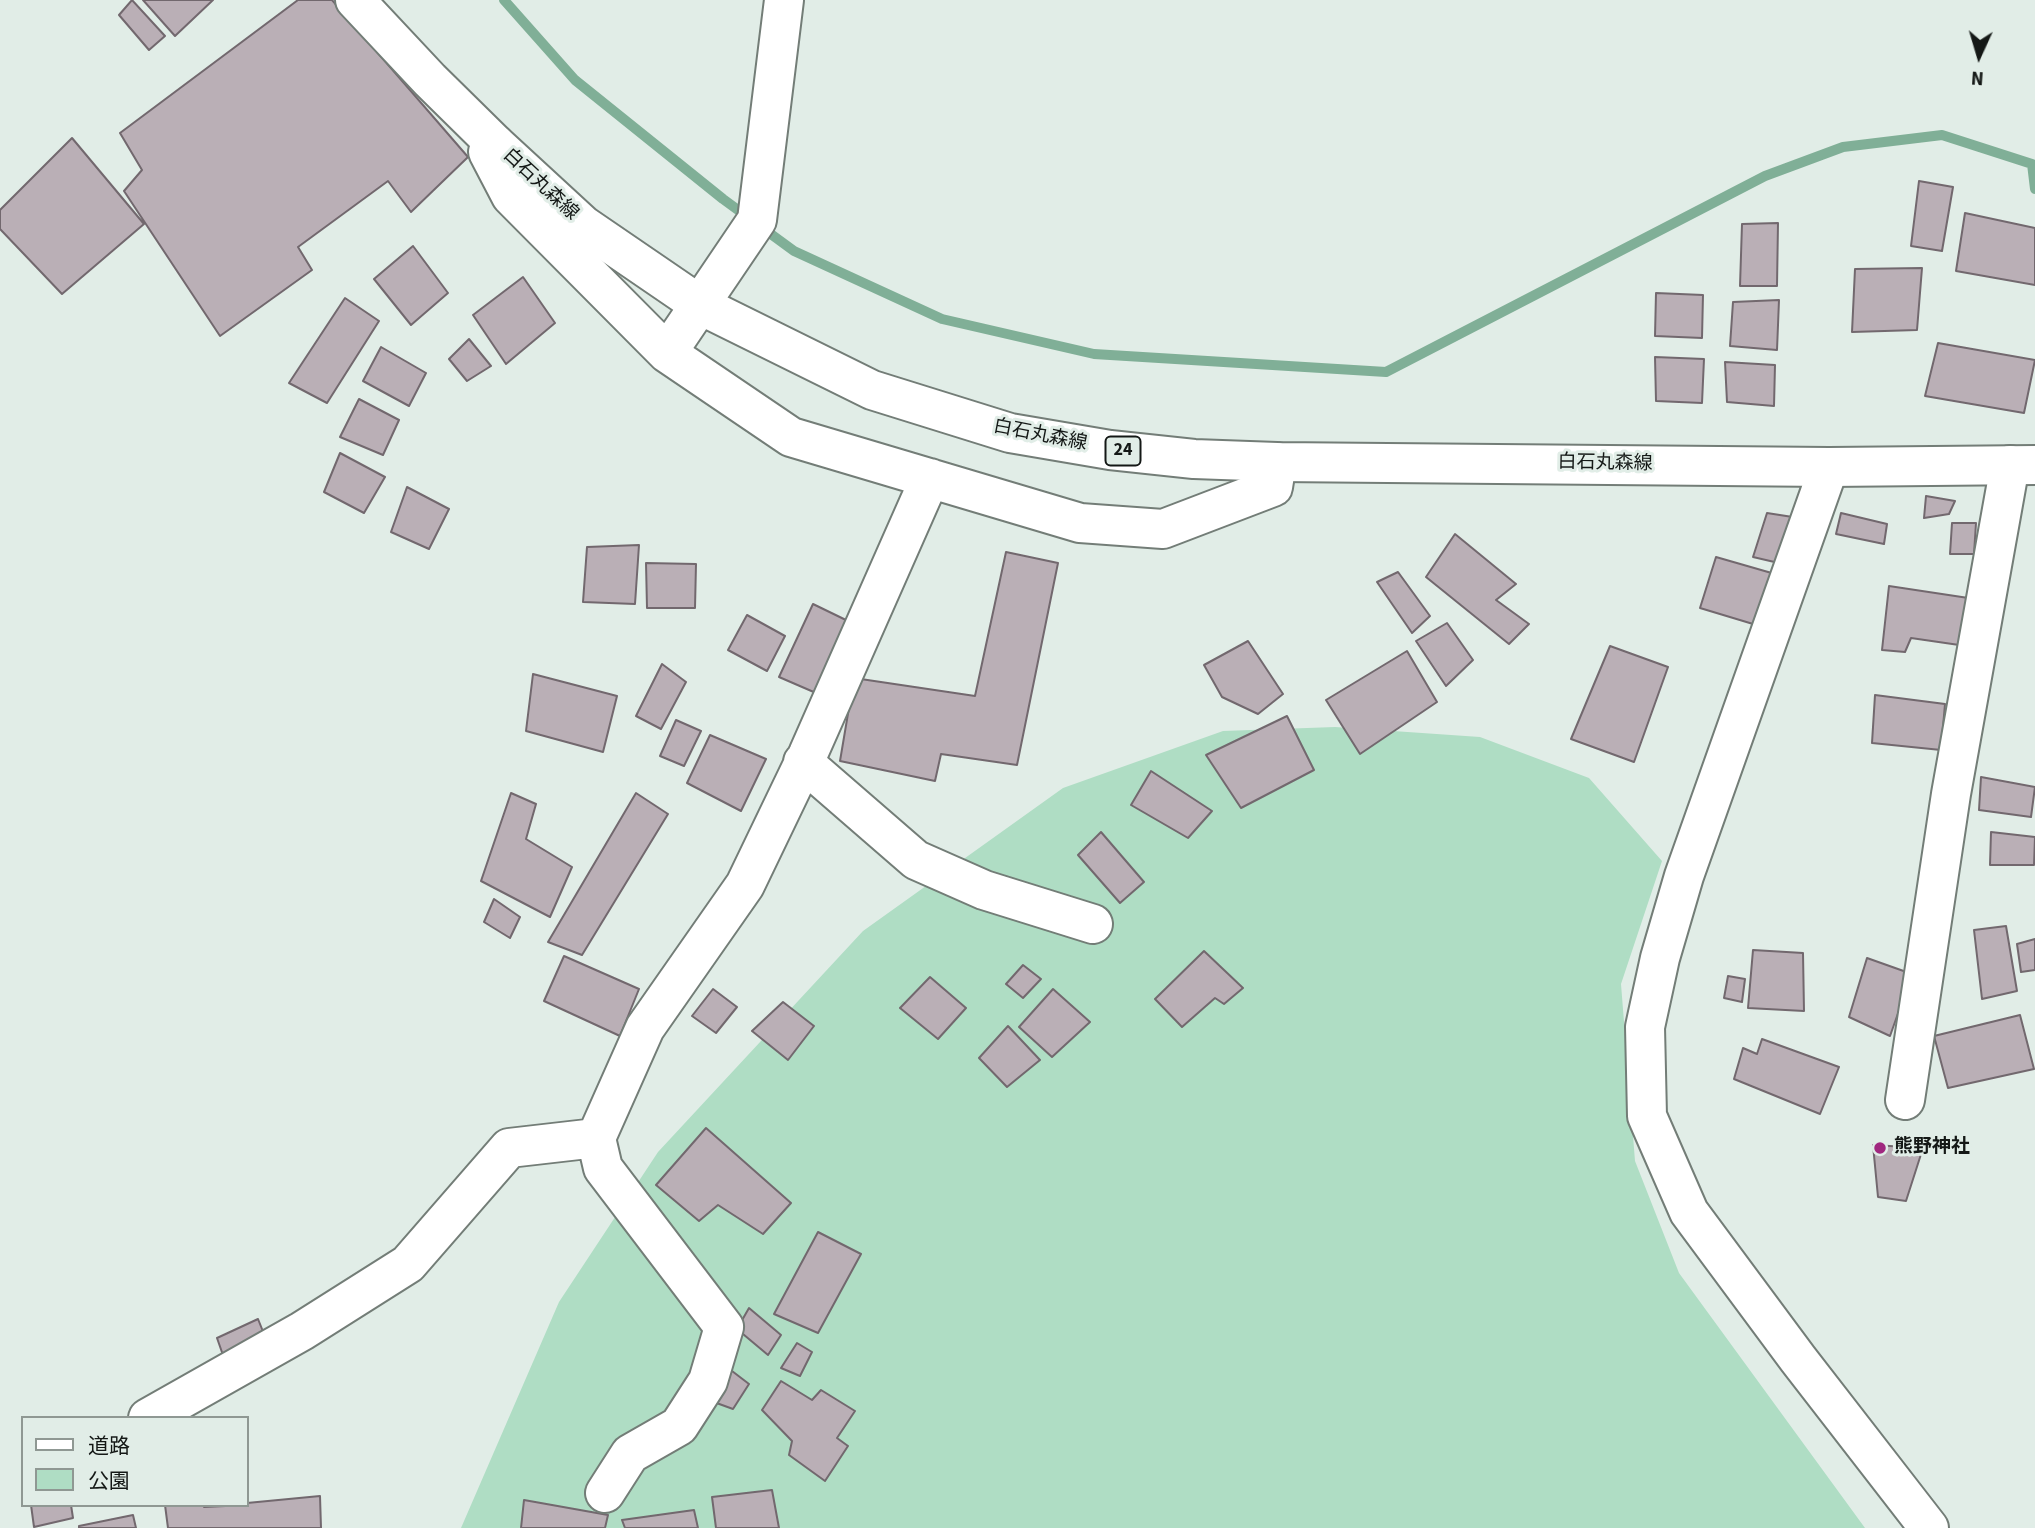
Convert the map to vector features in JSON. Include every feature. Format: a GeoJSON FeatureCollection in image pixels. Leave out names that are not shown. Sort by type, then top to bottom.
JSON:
{"type":"FeatureCollection","features":[{"type":"Feature","properties":{"kind":"street","name":"白石丸森線"},"geometry":{"type":"LineString","coordinates":[[355,0],[429,79],[583,225],[700,305],[872,390],[1010,433],[1110,450],[1194,459],[1277,462],[1829,467],[2023,465]]}},
{"type":"Feature","properties":{"kind":"street"},"geometry":{"type":"LineString","coordinates":[[667,353],[750,231],[784,0]]}},
{"type":"Feature","properties":{"kind":"street"},"geometry":{"type":"LineString","coordinates":[[495,144],[488,152],[511,196],[667,353],[791,437],[1080,523],[1163,529],[1273,487],[1277,462]]}},
{"type":"Feature","properties":{"kind":"street"},"geometry":{"type":"LineString","coordinates":[[1905,1100],[1951,794],[2023,465]]}},
{"type":"Feature","properties":{"kind":"street"},"geometry":{"type":"LineString","coordinates":[[1829,467],[1684,876],[1660,958],[1645,1027],[1647,1116],[1689,1212],[1798,1359],[1929,1528]]}},
{"type":"Feature","properties":{"kind":"street"},"geometry":{"type":"LineString","coordinates":[[605,1493],[630,1454],[679,1426],[708,1381],[724,1327],[603,1168],[596,1138],[645,1028],[744,885],[803,762],[930,478]]}},
{"type":"Feature","properties":{"kind":"street"},"geometry":{"type":"LineString","coordinates":[[803,762],[916,860],[984,890],[1093,925]]}},
{"type":"Feature","properties":{"kind":"street"},"geometry":{"type":"LineString","coordinates":[[152,1416],[302,1331],[408,1264],[509,1148],[596,1138]]}},
{"type":"Feature","properties":{"kind":"green space"},"geometry":{"type":"Polygon","coordinates":[[[1335,727],[1480,737],[1589,778],[1662,861],[1621,984],[1635,1161],[1679,1273],[1865,1528],[461,1528],[559,1302],[658,1152],[863,931],[1063,788],[1223,731],[1335,727]]]}},
{"type":"Feature","properties":{"kind":"building"},"geometry":{"type":"Polygon","coordinates":[[[132,0],[165,36],[149,50],[119,15],[132,0]]]}},
{"type":"Feature","properties":{"kind":"building"},"geometry":{"type":"Polygon","coordinates":[[[143,0],[213,0],[175,36],[143,0]]]}},
{"type":"Feature","properties":{"kind":"building"},"geometry":{"type":"Polygon","coordinates":[[[298,0],[332,0],[468,157],[411,212],[388,181],[298,247],[312,270],[220,336],[124,191],[142,170],[120,133],[298,0]]]}},
{"type":"Feature","properties":{"kind":"building"},"geometry":{"type":"Polygon","coordinates":[[[72,138],[144,224],[62,294],[0,229],[0,210],[72,138]]]}},
{"type":"Feature","properties":{"kind":"building"},"geometry":{"type":"Polygon","coordinates":[[[1919,181],[1953,187],[1942,251],[1911,246],[1919,181]]]}},
{"type":"Feature","properties":{"kind":"building"},"geometry":{"type":"Polygon","coordinates":[[[1965,213],[2035,228],[2035,285],[1956,271],[1965,213]]]}},
{"type":"Feature","properties":{"kind":"building"},"geometry":{"type":"Polygon","coordinates":[[[1778,223],[1777,286],[1740,286],[1742,224],[1778,223]]]}},
{"type":"Feature","properties":{"kind":"building"},"geometry":{"type":"Polygon","coordinates":[[[413,246],[448,293],[411,325],[374,279],[413,246]]]}},
{"type":"Feature","properties":{"kind":"building"},"geometry":{"type":"Polygon","coordinates":[[[1922,268],[1917,330],[1852,332],[1855,269],[1922,268]]]}},
{"type":"Feature","properties":{"kind":"building"},"geometry":{"type":"Polygon","coordinates":[[[523,277],[555,323],[506,364],[473,315],[523,277]]]}},
{"type":"Feature","properties":{"kind":"building"},"geometry":{"type":"Polygon","coordinates":[[[1656,293],[1703,295],[1702,338],[1655,336],[1656,293]]]}},
{"type":"Feature","properties":{"kind":"building"},"geometry":{"type":"Polygon","coordinates":[[[345,298],[379,321],[327,403],[289,383],[345,298]]]}},
{"type":"Feature","properties":{"kind":"building"},"geometry":{"type":"Polygon","coordinates":[[[1779,300],[1777,350],[1730,346],[1733,302],[1779,300]]]}},
{"type":"Feature","properties":{"kind":"building"},"geometry":{"type":"Polygon","coordinates":[[[469,339],[491,366],[467,381],[449,359],[469,339]]]}},
{"type":"Feature","properties":{"kind":"building"},"geometry":{"type":"Polygon","coordinates":[[[1938,343],[2035,360],[2024,413],[1925,396],[1938,343]]]}},
{"type":"Feature","properties":{"kind":"building"},"geometry":{"type":"Polygon","coordinates":[[[381,347],[426,373],[409,406],[363,381],[381,347]]]}},
{"type":"Feature","properties":{"kind":"building"},"geometry":{"type":"Polygon","coordinates":[[[1655,357],[1704,359],[1702,403],[1656,401],[1655,357]]]}},
{"type":"Feature","properties":{"kind":"building"},"geometry":{"type":"Polygon","coordinates":[[[1725,362],[1775,365],[1774,406],[1727,402],[1725,362]]]}},
{"type":"Feature","properties":{"kind":"building"},"geometry":{"type":"Polygon","coordinates":[[[359,399],[399,420],[383,455],[340,437],[359,399]]]}},
{"type":"Feature","properties":{"kind":"building"},"geometry":{"type":"Polygon","coordinates":[[[340,453],[385,477],[364,513],[324,492],[340,453]]]}},
{"type":"Feature","properties":{"kind":"building"},"geometry":{"type":"Polygon","coordinates":[[[407,487],[449,509],[429,549],[391,532],[407,487]]]}},
{"type":"Feature","properties":{"kind":"building"},"geometry":{"type":"Polygon","coordinates":[[[1926,496],[1955,501],[1949,514],[1924,518],[1926,496]]]}},
{"type":"Feature","properties":{"kind":"building"},"geometry":{"type":"Polygon","coordinates":[[[1767,513],[1799,518],[1783,564],[1753,557],[1767,513]]]}},
{"type":"Feature","properties":{"kind":"building"},"geometry":{"type":"Polygon","coordinates":[[[1841,513],[1887,524],[1884,544],[1836,534],[1841,513]]]}},
{"type":"Feature","properties":{"kind":"building"},"geometry":{"type":"Polygon","coordinates":[[[1952,523],[1976,523],[1974,554],[1950,554],[1952,523]]]}},
{"type":"Feature","properties":{"kind":"building"},"geometry":{"type":"Polygon","coordinates":[[[1455,534],[1516,584],[1496,600],[1529,624],[1509,644],[1426,577],[1455,534]]]}},
{"type":"Feature","properties":{"kind":"building"},"geometry":{"type":"Polygon","coordinates":[[[639,545],[635,604],[583,602],[587,547],[639,545]]]}},
{"type":"Feature","properties":{"kind":"building"},"geometry":{"type":"Polygon","coordinates":[[[1006,552],[1058,563],[1017,765],[941,754],[935,781],[840,761],[854,678],[975,696],[1006,552]]]}},
{"type":"Feature","properties":{"kind":"building"},"geometry":{"type":"Polygon","coordinates":[[[1716,557],[1782,576],[1763,627],[1700,608],[1716,557]]]}},
{"type":"Feature","properties":{"kind":"building"},"geometry":{"type":"Polygon","coordinates":[[[646,563],[696,564],[695,608],[647,608],[646,563]]]}},
{"type":"Feature","properties":{"kind":"building"},"geometry":{"type":"Polygon","coordinates":[[[1398,572],[1430,616],[1412,633],[1377,582],[1398,572]]]}},
{"type":"Feature","properties":{"kind":"building"},"geometry":{"type":"Polygon","coordinates":[[[1889,586],[1975,599],[1966,646],[1911,638],[1905,652],[1882,650],[1889,586]]]}},
{"type":"Feature","properties":{"kind":"building"},"geometry":{"type":"Polygon","coordinates":[[[813,604],[848,621],[816,693],[779,677],[813,604]]]}},
{"type":"Feature","properties":{"kind":"building"},"geometry":{"type":"Polygon","coordinates":[[[747,615],[785,636],[767,671],[728,650],[747,615]]]}},
{"type":"Feature","properties":{"kind":"building"},"geometry":{"type":"Polygon","coordinates":[[[1447,623],[1473,660],[1446,686],[1416,641],[1447,623]]]}},
{"type":"Feature","properties":{"kind":"building"},"geometry":{"type":"Polygon","coordinates":[[[1248,641],[1283,694],[1258,714],[1222,697],[1204,665],[1248,641]]]}},
{"type":"Feature","properties":{"kind":"building"},"geometry":{"type":"Polygon","coordinates":[[[1610,646],[1668,667],[1634,762],[1571,739],[1610,646]]]}},
{"type":"Feature","properties":{"kind":"building"},"geometry":{"type":"Polygon","coordinates":[[[1407,651],[1437,702],[1360,754],[1326,700],[1407,651]]]}},
{"type":"Feature","properties":{"kind":"building"},"geometry":{"type":"Polygon","coordinates":[[[662,664],[686,682],[661,729],[636,716],[662,664]]]}},
{"type":"Feature","properties":{"kind":"building"},"geometry":{"type":"Polygon","coordinates":[[[533,674],[617,696],[603,752],[526,731],[533,674]]]}},
{"type":"Feature","properties":{"kind":"building"},"geometry":{"type":"Polygon","coordinates":[[[1875,695],[1945,704],[1941,750],[1872,743],[1875,695]]]}},
{"type":"Feature","properties":{"kind":"building"},"geometry":{"type":"Polygon","coordinates":[[[1287,716],[1314,770],[1241,808],[1206,755],[1287,716]]]}},
{"type":"Feature","properties":{"kind":"building"},"geometry":{"type":"Polygon","coordinates":[[[676,720],[701,731],[684,766],[660,756],[676,720]]]}},
{"type":"Feature","properties":{"kind":"building"},"geometry":{"type":"Polygon","coordinates":[[[710,735],[766,759],[741,811],[687,783],[710,735]]]}},
{"type":"Feature","properties":{"kind":"building"},"geometry":{"type":"Polygon","coordinates":[[[1151,771],[1212,811],[1188,838],[1131,805],[1151,771]]]}},
{"type":"Feature","properties":{"kind":"building"},"geometry":{"type":"Polygon","coordinates":[[[1981,777],[2035,787],[2031,817],[1979,810],[1981,777]]]}},
{"type":"Feature","properties":{"kind":"building"},"geometry":{"type":"Polygon","coordinates":[[[511,793],[536,804],[526,839],[572,867],[550,917],[481,881],[511,793]]]}},
{"type":"Feature","properties":{"kind":"building"},"geometry":{"type":"Polygon","coordinates":[[[636,793],[668,814],[582,955],[548,942],[636,793]]]}},
{"type":"Feature","properties":{"kind":"building"},"geometry":{"type":"Polygon","coordinates":[[[1101,832],[1144,882],[1120,903],[1078,855],[1101,832]]]}},
{"type":"Feature","properties":{"kind":"building"},"geometry":{"type":"Polygon","coordinates":[[[1991,832],[2035,837],[2034,865],[1990,865],[1991,832]]]}},
{"type":"Feature","properties":{"kind":"building"},"geometry":{"type":"Polygon","coordinates":[[[494,899],[520,917],[510,938],[484,922],[494,899]]]}},
{"type":"Feature","properties":{"kind":"building"},"geometry":{"type":"Polygon","coordinates":[[[2006,926],[2017,991],[1982,999],[1974,930],[2006,926]]]}},
{"type":"Feature","properties":{"kind":"building"},"geometry":{"type":"Polygon","coordinates":[[[2035,939],[2035,970],[2021,972],[2017,944],[2035,939]]]}},
{"type":"Feature","properties":{"kind":"building"},"geometry":{"type":"Polygon","coordinates":[[[1753,950],[1803,953],[1804,1011],[1748,1008],[1753,950]]]}},
{"type":"Feature","properties":{"kind":"building"},"geometry":{"type":"Polygon","coordinates":[[[1204,951],[1243,988],[1224,1004],[1215,998],[1182,1027],[1155,999],[1204,951]]]}},
{"type":"Feature","properties":{"kind":"building"},"geometry":{"type":"Polygon","coordinates":[[[564,956],[639,989],[620,1036],[544,1001],[564,956]]]}},
{"type":"Feature","properties":{"kind":"building"},"geometry":{"type":"Polygon","coordinates":[[[1867,958],[1912,974],[1890,1036],[1849,1017],[1867,958]]]}},
{"type":"Feature","properties":{"kind":"building"},"geometry":{"type":"Polygon","coordinates":[[[1023,965],[1041,979],[1023,998],[1006,984],[1023,965]]]}},
{"type":"Feature","properties":{"kind":"building"},"geometry":{"type":"Polygon","coordinates":[[[1728,976],[1745,979],[1742,1002],[1724,998],[1728,976]]]}},
{"type":"Feature","properties":{"kind":"building"},"geometry":{"type":"Polygon","coordinates":[[[930,977],[966,1008],[938,1039],[900,1008],[930,977]]]}},
{"type":"Feature","properties":{"kind":"building"},"geometry":{"type":"Polygon","coordinates":[[[713,989],[737,1007],[716,1033],[692,1016],[713,989]]]}},
{"type":"Feature","properties":{"kind":"building"},"geometry":{"type":"Polygon","coordinates":[[[1053,989],[1090,1022],[1052,1057],[1019,1027],[1053,989]]]}},
{"type":"Feature","properties":{"kind":"building"},"geometry":{"type":"Polygon","coordinates":[[[783,1002],[814,1026],[788,1060],[752,1031],[783,1002]]]}},
{"type":"Feature","properties":{"kind":"building"},"geometry":{"type":"Polygon","coordinates":[[[2020,1015],[2034,1069],[1948,1088],[1934,1036],[2020,1015]]]}},
{"type":"Feature","properties":{"kind":"building"},"geometry":{"type":"Polygon","coordinates":[[[1008,1026],[1040,1060],[1007,1087],[979,1058],[1008,1026]]]}},
{"type":"Feature","properties":{"kind":"building"},"geometry":{"type":"Polygon","coordinates":[[[1762,1039],[1839,1067],[1820,1114],[1734,1079],[1743,1048],[1757,1054],[1762,1039]]]}},
{"type":"Feature","properties":{"kind":"building"},"geometry":{"type":"Polygon","coordinates":[[[706,1128],[791,1203],[763,1234],[718,1205],[699,1221],[656,1185],[706,1128]]]}},
{"type":"Feature","properties":{"kind":"building"},"geometry":{"type":"Polygon","coordinates":[[[1873,1145],[1923,1148],[1906,1201],[1878,1197],[1873,1145]]]}},
{"type":"Feature","properties":{"kind":"building"},"geometry":{"type":"Polygon","coordinates":[[[818,1232],[861,1254],[818,1333],[774,1314],[818,1232]]]}},
{"type":"Feature","properties":{"kind":"building"},"geometry":{"type":"Polygon","coordinates":[[[749,1308],[781,1335],[768,1355],[737,1329],[749,1308]]]}},
{"type":"Feature","properties":{"kind":"building"},"geometry":{"type":"Polygon","coordinates":[[[258,1319],[266,1339],[224,1358],[217,1338],[258,1319]]]}},
{"type":"Feature","properties":{"kind":"building"},"geometry":{"type":"Polygon","coordinates":[[[797,1343],[812,1352],[800,1376],[781,1368],[797,1343]]]}},
{"type":"Feature","properties":{"kind":"building"},"geometry":{"type":"Polygon","coordinates":[[[732,1371],[749,1384],[733,1409],[711,1401],[732,1371]]]}},
{"type":"Feature","properties":{"kind":"building"},"geometry":{"type":"Polygon","coordinates":[[[781,1381],[812,1400],[821,1390],[855,1411],[837,1438],[848,1446],[825,1481],[789,1455],[792,1441],[762,1410],[781,1381]]]}},
{"type":"Feature","properties":{"kind":"building"},"geometry":{"type":"Polygon","coordinates":[[[772,1490],[779,1528],[716,1528],[712,1497],[772,1490]]]}},
{"type":"Feature","properties":{"kind":"building"},"geometry":{"type":"Polygon","coordinates":[[[320,1496],[321,1528],[168,1528],[165,1507],[248,1507],[248,1503],[320,1496]]]}},
{"type":"Feature","properties":{"kind":"building"},"geometry":{"type":"Polygon","coordinates":[[[524,1500],[608,1515],[605,1528],[521,1528],[524,1500]]]}},
{"type":"Feature","properties":{"kind":"building"},"geometry":{"type":"Polygon","coordinates":[[[31,1507],[71,1507],[73,1518],[34,1527],[31,1507]]]}},
{"type":"Feature","properties":{"kind":"building"},"geometry":{"type":"Polygon","coordinates":[[[694,1510],[698,1528],[625,1528],[622,1520],[694,1510]]]}},
{"type":"Feature","properties":{"kind":"building"},"geometry":{"type":"Polygon","coordinates":[[[133,1515],[136,1528],[79,1528],[79,1526],[133,1515]]]}},
{"type":"Feature","properties":{"kind":"waterway"},"geometry":{"type":"LineString","coordinates":[[504,0],[575,80],[723,199],[794,251],[942,319],[1094,354],[1386,372],[1765,176],[1843,147],[1942,135],[2032,164],[2035,189]]}},
{"type":"Feature","properties":{"kind":"place","name":"熊野神社"},"geometry":{"type":"Point","coordinates":[1880,1148]}}]}
